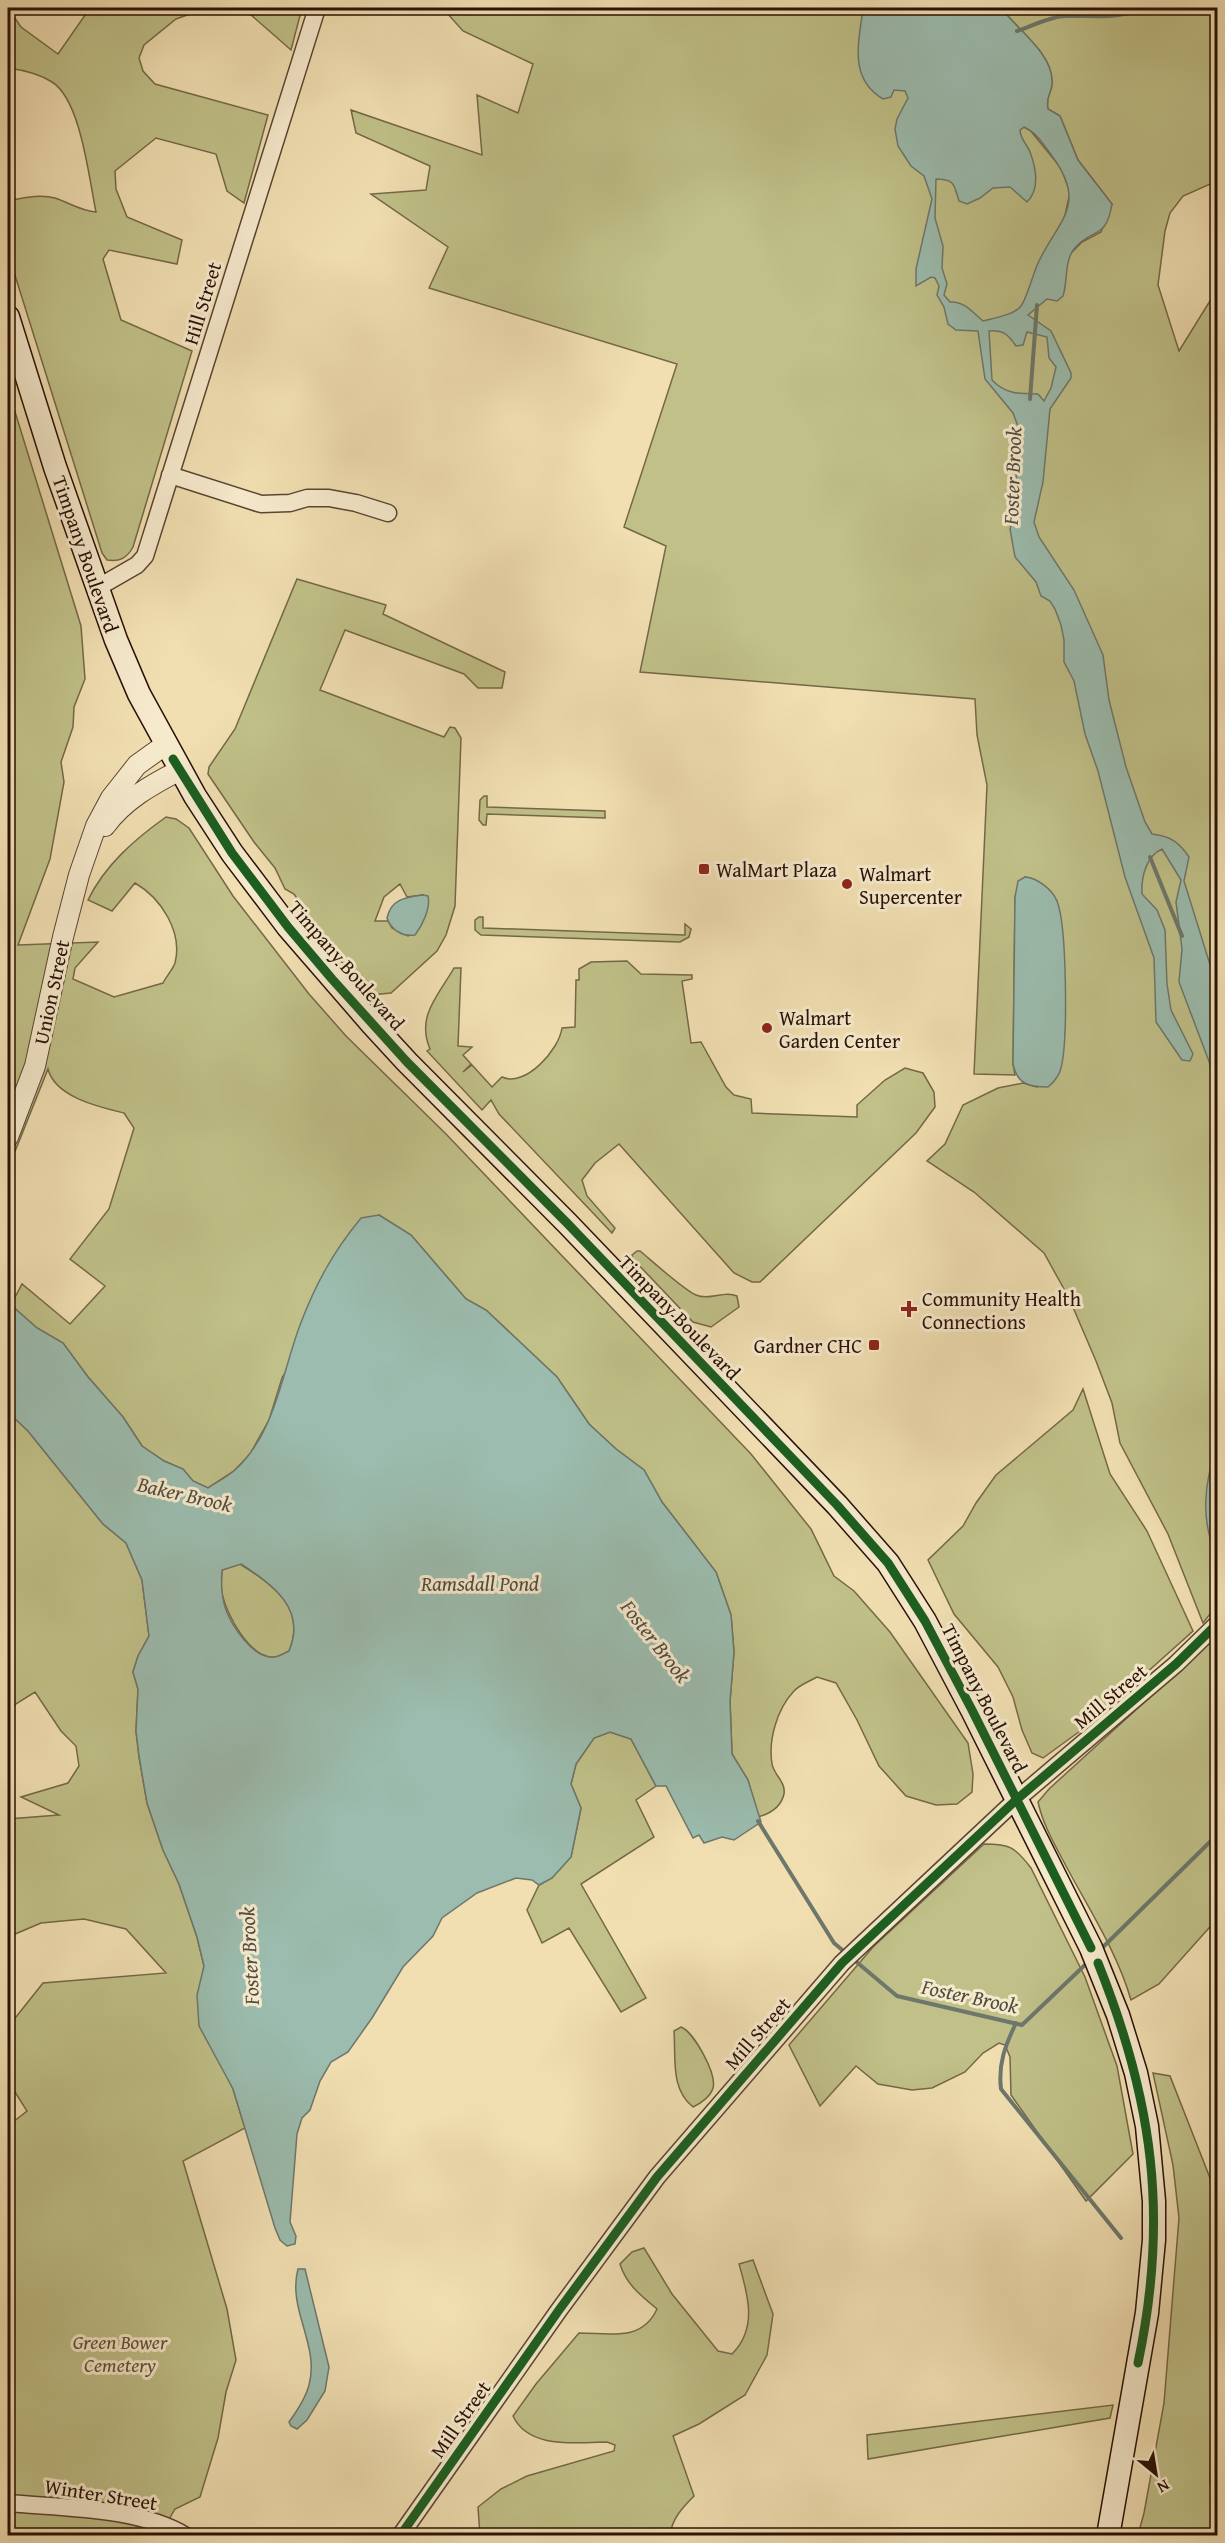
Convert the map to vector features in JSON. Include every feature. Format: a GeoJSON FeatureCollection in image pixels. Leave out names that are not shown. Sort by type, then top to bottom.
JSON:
{"type":"FeatureCollection","features":[{"type":"Feature","properties":{"kind":"main road","name":"Timpany Boulevard"},"geometry":{"type":"LineString","coordinates":[[8,316],[55,467],[127,667],[165,745],[232,853],[288,927],[407,1062],[567,1223],[837,1506],[888,1563],[925,1621],[1094,1955],[1118,2015],[1136,2073],[1148,2134],[1154,2200],[1153,2250],[1147,2313],[1108,2535]]}},
{"type":"Feature","properties":{"kind":"street","name":"Hill Street"},"geometry":{"type":"LineString","coordinates":[[97,588],[137,565],[145,556],[317,8]]}},
{"type":"Feature","properties":{"kind":"street"},"geometry":{"type":"LineString","coordinates":[[171,475],[261,504],[290,503],[307,498],[329,498],[356,503],[388,513]]}},
{"type":"Feature","properties":{"kind":"street"},"geometry":{"type":"LineString","coordinates":[[91,845],[96,826],[111,798],[144,758],[165,745]]}},
{"type":"Feature","properties":{"kind":"street"},"geometry":{"type":"LineString","coordinates":[[91,845],[119,809],[152,784],[180,771]]}},
{"type":"Feature","properties":{"kind":"street","name":"Union Street"},"geometry":{"type":"LineString","coordinates":[[8,1137],[35,1066],[63,937],[79,875],[91,845]]}},
{"type":"Feature","properties":{"kind":"street","name":"Mill Street"},"geometry":{"type":"LineString","coordinates":[[400,2535],[559,2310],[657,2177],[843,1963],[1016,1800],[1194,1648],[1218,1623]]}},
{"type":"Feature","properties":{"kind":"street","name":"Winter Street"},"geometry":{"type":"LineString","coordinates":[[8,2503],[116,2514],[172,2527],[186,2535]]}},
{"type":"Feature","properties":{"kind":"green space"},"geometry":{"type":"Polygon","coordinates":[[[8,8],[21,27],[58,54],[90,8],[207,8],[176,19],[144,45],[139,58],[143,71],[155,84],[268,115],[244,203],[227,191],[216,154],[156,138],[115,171],[116,189],[127,217],[182,240],[177,264],[109,250],[103,259],[121,320],[192,351],[133,547],[126,556],[119,560],[107,560],[102,553],[8,253],[8,201],[43,196],[96,212],[77,122],[62,91],[41,76],[8,68],[8,8]]]}},
{"type":"Feature","properties":{"kind":"green space"},"geometry":{"type":"Polygon","coordinates":[[[233,8],[302,8],[291,50],[251,15],[233,8]]]}},
{"type":"Feature","properties":{"kind":"green space"},"geometry":{"type":"Polygon","coordinates":[[[445,8],[863,8],[861,29],[902,83],[950,179],[955,184],[956,191],[1030,153],[1020,136],[1020,130],[1024,127],[1030,130],[1061,168],[1070,192],[1064,220],[1073,251],[1082,242],[1101,232],[1112,204],[1078,160],[1060,116],[1048,109],[1052,81],[1046,61],[1040,51],[1001,8],[1217,8],[1217,181],[1183,196],[1170,213],[1165,231],[1158,285],[1179,351],[1218,288],[1218,1604],[1203,1623],[1168,1534],[1120,1443],[1112,1403],[1069,1298],[1044,1253],[974,1192],[927,1161],[945,1144],[963,1105],[998,1088],[1023,1083],[1037,1087],[1064,1035],[1065,983],[1057,901],[1051,892],[1035,879],[1025,877],[1015,897],[1013,1064],[1015,1075],[974,1074],[987,785],[977,735],[975,699],[640,672],[666,546],[624,527],[677,364],[429,288],[448,247],[371,194],[426,190],[430,166],[356,133],[351,110],[482,155],[477,95],[518,113],[533,64],[463,31],[445,8]]]}},
{"type":"Feature","properties":{"kind":"green space"},"geometry":{"type":"Polygon","coordinates":[[[8,389],[81,626],[85,679],[74,707],[73,727],[61,762],[64,782],[50,859],[18,945],[98,942],[75,968],[73,979],[114,997],[163,983],[175,963],[176,940],[168,917],[153,897],[135,883],[112,911],[88,900],[112,864],[143,834],[166,817],[176,819],[189,828],[233,896],[309,994],[346,1036],[446,1134],[751,1454],[811,1529],[834,1576],[854,1591],[890,1632],[968,1743],[973,1774],[972,1792],[957,1804],[936,1805],[906,1796],[879,1766],[836,1683],[817,1677],[796,1689],[788,1698],[775,1725],[771,1745],[772,1764],[783,1786],[784,1794],[774,1809],[758,1817],[748,1780],[732,1754],[730,1701],[734,1652],[731,1615],[716,1572],[662,1502],[644,1470],[616,1449],[589,1424],[557,1377],[486,1310],[466,1299],[411,1235],[379,1215],[282,1378],[269,1420],[250,1454],[234,1471],[208,1488],[193,1481],[183,1469],[164,1461],[142,1446],[123,1417],[88,1377],[63,1343],[37,1328],[11,1305],[22,1284],[70,1324],[105,1286],[70,1259],[109,1209],[134,1128],[124,1113],[91,1104],[69,1094],[52,1079],[48,1069],[8,1169],[8,389]]]}},
{"type":"Feature","properties":{"kind":"green space"},"geometry":{"type":"Polygon","coordinates":[[[297,579],[386,605],[383,614],[505,672],[502,688],[478,688],[464,674],[345,630],[320,690],[444,737],[450,727],[455,728],[461,738],[455,906],[446,935],[437,951],[391,993],[371,995],[345,972],[349,968],[338,959],[294,894],[285,889],[275,868],[254,842],[208,774],[209,767],[235,729],[297,579]],[[400,884],[384,897],[375,921],[388,921],[392,928],[408,936],[423,895],[407,897],[400,884]]]}},
{"type":"Feature","properties":{"kind":"green space"},"geometry":{"type":"Polygon","coordinates":[[[487,796],[487,807],[605,811],[605,818],[487,814],[486,825],[483,825],[479,820],[480,800],[487,796]]]}},
{"type":"Feature","properties":{"kind":"green space"},"geometry":{"type":"Polygon","coordinates":[[[483,917],[483,928],[685,935],[685,924],[691,929],[689,937],[680,942],[481,935],[475,930],[475,920],[483,917]]]}},
{"type":"Feature","properties":{"kind":"green space"},"geometry":{"type":"Polygon","coordinates":[[[627,961],[641,974],[692,975],[692,979],[682,981],[691,1043],[701,1042],[726,1087],[734,1095],[751,1099],[752,1113],[857,1117],[857,1105],[885,1080],[905,1068],[923,1073],[934,1092],[935,1107],[916,1133],[760,1282],[752,1282],[734,1273],[619,1144],[595,1163],[582,1180],[587,1196],[615,1228],[612,1233],[499,1114],[491,1100],[482,1110],[427,1051],[430,1049],[426,1037],[427,1016],[454,968],[461,968],[458,1046],[472,1047],[463,1055],[471,1064],[463,1072],[472,1065],[492,1087],[502,1077],[511,1079],[521,1077],[540,1065],[555,1046],[562,1028],[575,1027],[576,980],[579,980],[579,969],[591,962],[627,961]]]}},
{"type":"Feature","properties":{"kind":"green space"},"geometry":{"type":"Polygon","coordinates":[[[637,1251],[696,1295],[706,1297],[732,1294],[737,1296],[739,1307],[711,1327],[693,1322],[633,1259],[632,1255],[637,1251]]]}},
{"type":"Feature","properties":{"kind":"green space"},"geometry":{"type":"Polygon","coordinates":[[[1083,1389],[1110,1474],[1147,1531],[1193,1631],[1087,1726],[1043,1758],[1032,1753],[1022,1730],[1013,1697],[998,1667],[954,1614],[928,1560],[963,1526],[996,1475],[1073,1410],[1083,1389]]]}},
{"type":"Feature","properties":{"kind":"green space","name":"Green Bower Cemetery"},"geometry":{"type":"Polygon","coordinates":[[[8,1412],[28,1431],[103,1524],[126,1543],[142,1580],[149,1636],[138,1656],[133,1672],[138,1689],[136,1731],[147,1803],[197,1937],[204,1966],[202,1978],[218,2058],[233,2089],[245,2128],[183,2161],[227,2309],[236,2360],[226,2392],[218,2438],[200,2497],[175,2509],[160,2535],[8,2535],[8,2126],[27,2111],[8,2081],[8,2027],[43,1983],[166,1973],[126,1929],[84,1919],[41,1923],[8,1937],[8,1819],[59,1815],[21,1797],[68,1783],[79,1766],[76,1746],[61,1731],[35,1692],[8,1709],[8,1412]]]}},
{"type":"Feature","properties":{"kind":"green space"},"geometry":{"type":"Polygon","coordinates":[[[240,1564],[275,1589],[290,1610],[294,1622],[293,1636],[289,1651],[279,1656],[266,1656],[257,1651],[241,1634],[228,1612],[221,1590],[222,1570],[240,1564]]]}},
{"type":"Feature","properties":{"kind":"green space"},"geometry":{"type":"Polygon","coordinates":[[[1217,1636],[1217,1919],[1159,1984],[1131,2000],[1118,1965],[1054,1843],[1038,1802],[1049,1789],[1217,1636]]]}},
{"type":"Feature","properties":{"kind":"green space"},"geometry":{"type":"Polygon","coordinates":[[[610,1732],[631,1739],[656,1786],[636,1800],[654,1837],[581,1884],[646,1998],[621,2012],[569,1928],[542,1943],[527,1910],[539,1885],[552,1878],[571,1857],[581,1808],[571,1784],[576,1764],[594,1738],[610,1732]]]}},
{"type":"Feature","properties":{"kind":"green space"},"geometry":{"type":"Polygon","coordinates":[[[984,1844],[1011,1848],[1021,1855],[1031,1868],[1085,1977],[1117,2066],[1133,2154],[1086,2201],[1011,2095],[1010,2057],[1005,2045],[999,2043],[983,2053],[965,2072],[932,2088],[912,2090],[878,2084],[856,2066],[820,2106],[789,2045],[873,1947],[984,1844]]]}},
{"type":"Feature","properties":{"kind":"green space"},"geometry":{"type":"Polygon","coordinates":[[[681,2027],[698,2045],[712,2073],[713,2088],[710,2094],[693,2107],[686,2100],[677,2082],[674,2031],[681,2027]]]}},
{"type":"Feature","properties":{"kind":"green space"},"geometry":{"type":"Polygon","coordinates":[[[1153,2073],[1170,2076],[1210,2178],[1217,2233],[1218,2418],[1211,2417],[1210,2484],[1217,2483],[1217,2535],[1138,2535],[1164,2403],[1179,2218],[1173,2165],[1153,2073]]]}},
{"type":"Feature","properties":{"kind":"green space"},"geometry":{"type":"Polygon","coordinates":[[[644,2248],[672,2294],[718,2351],[732,2354],[740,2344],[748,2322],[748,2299],[739,2264],[753,2260],[773,2314],[767,2355],[745,2395],[699,2424],[673,2436],[694,2496],[678,2514],[670,2535],[480,2535],[478,2507],[501,2489],[527,2476],[614,2451],[615,2445],[607,2442],[568,2443],[542,2439],[520,2427],[513,2416],[536,2384],[579,2333],[624,2333],[643,2327],[651,2320],[657,2309],[630,2284],[620,2264],[632,2252],[644,2248]]]}},
{"type":"Feature","properties":{"kind":"green space"},"geometry":{"type":"Polygon","coordinates":[[[1113,2405],[1110,2418],[868,2459],[867,2435],[1113,2405]]]}},
{"type":"Feature","properties":{"kind":"water"},"geometry":{"type":"Polygon","coordinates":[[[863,8],[1001,8],[1040,51],[1046,61],[1052,81],[1048,109],[1060,116],[1078,160],[1112,204],[1106,224],[1102,229],[1081,242],[1071,254],[1063,296],[1057,301],[1047,299],[1028,315],[1051,331],[1071,373],[1071,378],[1050,409],[1043,482],[1034,522],[1039,537],[1074,590],[1103,655],[1109,700],[1126,767],[1145,822],[1152,834],[1174,841],[1189,857],[1184,881],[1217,987],[1217,1211],[1210,1159],[1213,1080],[1210,1064],[1179,982],[1182,949],[1176,902],[1181,880],[1162,849],[1148,862],[1142,881],[1142,894],[1157,910],[1165,930],[1167,984],[1171,1010],[1193,1054],[1190,1061],[1182,1060],[1156,1022],[1154,958],[1125,877],[1098,771],[1085,734],[1074,681],[1064,662],[1061,625],[1050,601],[1041,596],[1036,582],[1015,557],[1010,529],[1014,514],[1019,429],[1013,413],[985,379],[978,331],[956,330],[948,324],[944,307],[937,295],[939,286],[935,278],[931,277],[916,286],[916,269],[932,199],[924,176],[911,166],[898,146],[895,129],[897,119],[908,98],[905,91],[894,90],[891,97],[883,99],[872,90],[860,70],[858,46],[863,8]],[[1024,127],[1020,133],[1029,149],[1036,178],[1034,191],[1027,202],[1010,187],[993,188],[967,204],[959,201],[953,184],[947,180],[936,179],[935,218],[943,246],[942,268],[947,284],[944,295],[950,302],[964,305],[983,321],[1009,314],[1021,306],[1038,263],[1061,223],[1069,200],[1068,187],[1063,173],[1040,140],[1024,127]],[[989,331],[992,380],[1007,391],[1038,394],[1044,401],[1051,388],[1056,367],[1049,358],[1047,337],[1027,332],[1023,345],[1016,346],[1005,334],[989,331]]]}},
{"type":"Feature","properties":{"kind":"water"},"geometry":{"type":"Polygon","coordinates":[[[1025,877],[1048,888],[1055,897],[1063,934],[1065,1034],[1061,1068],[1048,1087],[1025,1083],[1017,1076],[1013,1064],[1015,897],[1018,881],[1025,877]]]}},
{"type":"Feature","properties":{"kind":"water"},"geometry":{"type":"Polygon","coordinates":[[[428,896],[427,911],[415,935],[402,934],[394,929],[387,918],[392,907],[405,898],[428,896]]]}},
{"type":"Feature","properties":{"kind":"water","name":"Ramsdall Pond"},"geometry":{"type":"Polygon","coordinates":[[[379,1215],[411,1235],[466,1299],[486,1310],[557,1377],[589,1424],[616,1449],[644,1470],[662,1502],[716,1572],[731,1615],[734,1652],[730,1701],[732,1754],[748,1780],[761,1822],[734,1840],[722,1837],[704,1843],[699,1835],[693,1838],[666,1786],[656,1786],[631,1739],[610,1732],[594,1738],[576,1764],[571,1784],[581,1808],[571,1857],[552,1878],[539,1885],[532,1880],[516,1878],[477,1893],[442,1918],[433,1936],[403,1967],[348,2052],[331,2062],[320,2081],[310,2110],[302,2118],[297,2134],[290,2222],[296,2236],[295,2244],[287,2246],[280,2240],[275,2228],[233,2089],[199,2026],[197,1995],[204,1966],[179,1884],[163,1850],[147,1803],[136,1731],[138,1689],[133,1672],[138,1656],[149,1636],[142,1580],[126,1543],[103,1524],[28,1431],[8,1412],[8,1306],[11,1305],[37,1328],[63,1343],[88,1377],[123,1417],[142,1446],[164,1461],[183,1469],[193,1481],[208,1488],[235,1470],[260,1439],[276,1402],[300,1325],[312,1295],[326,1268],[361,1218],[379,1215]],[[241,1564],[222,1570],[225,1607],[232,1623],[251,1647],[259,1653],[277,1657],[289,1651],[294,1623],[290,1611],[275,1590],[241,1564]]]}},
{"type":"Feature","properties":{"kind":"water"},"geometry":{"type":"Polygon","coordinates":[[[1217,1448],[1217,1556],[1208,1529],[1206,1502],[1209,1474],[1217,1448]]]}},
{"type":"Feature","properties":{"kind":"water"},"geometry":{"type":"Polygon","coordinates":[[[298,2269],[305,2269],[329,2367],[325,2391],[307,2420],[297,2429],[289,2422],[306,2394],[311,2370],[297,2298],[298,2269]]]}},
{"type":"Feature","properties":{"kind":"waterway","name":"Foster Brook"},"geometry":{"type":"LineString","coordinates":[[1017,31],[1060,16],[1115,16],[1144,8]]}},
{"type":"Feature","properties":{"kind":"waterway","name":"Foster Brook"},"geometry":{"type":"LineString","coordinates":[[1030,399],[1037,305]]}},
{"type":"Feature","properties":{"kind":"waterway","name":"Foster Brook"},"geometry":{"type":"LineString","coordinates":[[1150,857],[1182,936]]}},
{"type":"Feature","properties":{"kind":"waterway","name":"Foster Brook"},"geometry":{"type":"LineString","coordinates":[[758,1821],[834,1943],[847,1954]]}},
{"type":"Feature","properties":{"kind":"waterway","name":"Foster Brook"},"geometry":{"type":"LineString","coordinates":[[1100,1950],[1218,1834]]}},
{"type":"Feature","properties":{"kind":"waterway","name":"Foster Brook"},"geometry":{"type":"LineString","coordinates":[[853,1959],[897,1996],[1022,2025],[1088,1962]]}},
{"type":"Feature","properties":{"kind":"waterway"},"geometry":{"type":"LineString","coordinates":[[1016,2023],[1003,2055],[1001,2089],[1121,2238]]}},
{"type":"Feature","properties":{"kind":"cycle path"},"geometry":{"type":"LineString","coordinates":[[173,759],[232,853],[288,927],[332,979],[407,1062],[567,1223],[837,1505],[888,1563],[925,1621],[972,1710],[1091,1948]]}},
{"type":"Feature","properties":{"kind":"cycle path"},"geometry":{"type":"LineString","coordinates":[[400,2536],[559,2310],[657,2177],[842,1963],[1016,1800],[1176,1664],[1218,1623]]}},
{"type":"Feature","properties":{"kind":"cycle path"},"geometry":{"type":"LineString","coordinates":[[1098,1963],[1132,2063],[1143,2111],[1150,2160],[1153,2258],[1138,2363]]}},
{"type":"Feature","properties":{"kind":"place","name":"WalMart Plaza"},"geometry":{"type":"Point","coordinates":[704,869]}},
{"type":"Feature","properties":{"kind":"place","name":"Walmart Supercenter"},"geometry":{"type":"Point","coordinates":[847,884]}},
{"type":"Feature","properties":{"kind":"place","name":"Walmart Garden Center"},"geometry":{"type":"Point","coordinates":[767,1028]}},
{"type":"Feature","properties":{"kind":"place","name":"Community Health Connections"},"geometry":{"type":"Point","coordinates":[909,1309]}},
{"type":"Feature","properties":{"kind":"place","name":"Gardner CHC"},"geometry":{"type":"Point","coordinates":[874,1345]}},
{"type":"Feature","properties":{"kind":"water label","name":"Baker Brook"},"geometry":{"type":"Point","coordinates":[185,1494]}}]}
